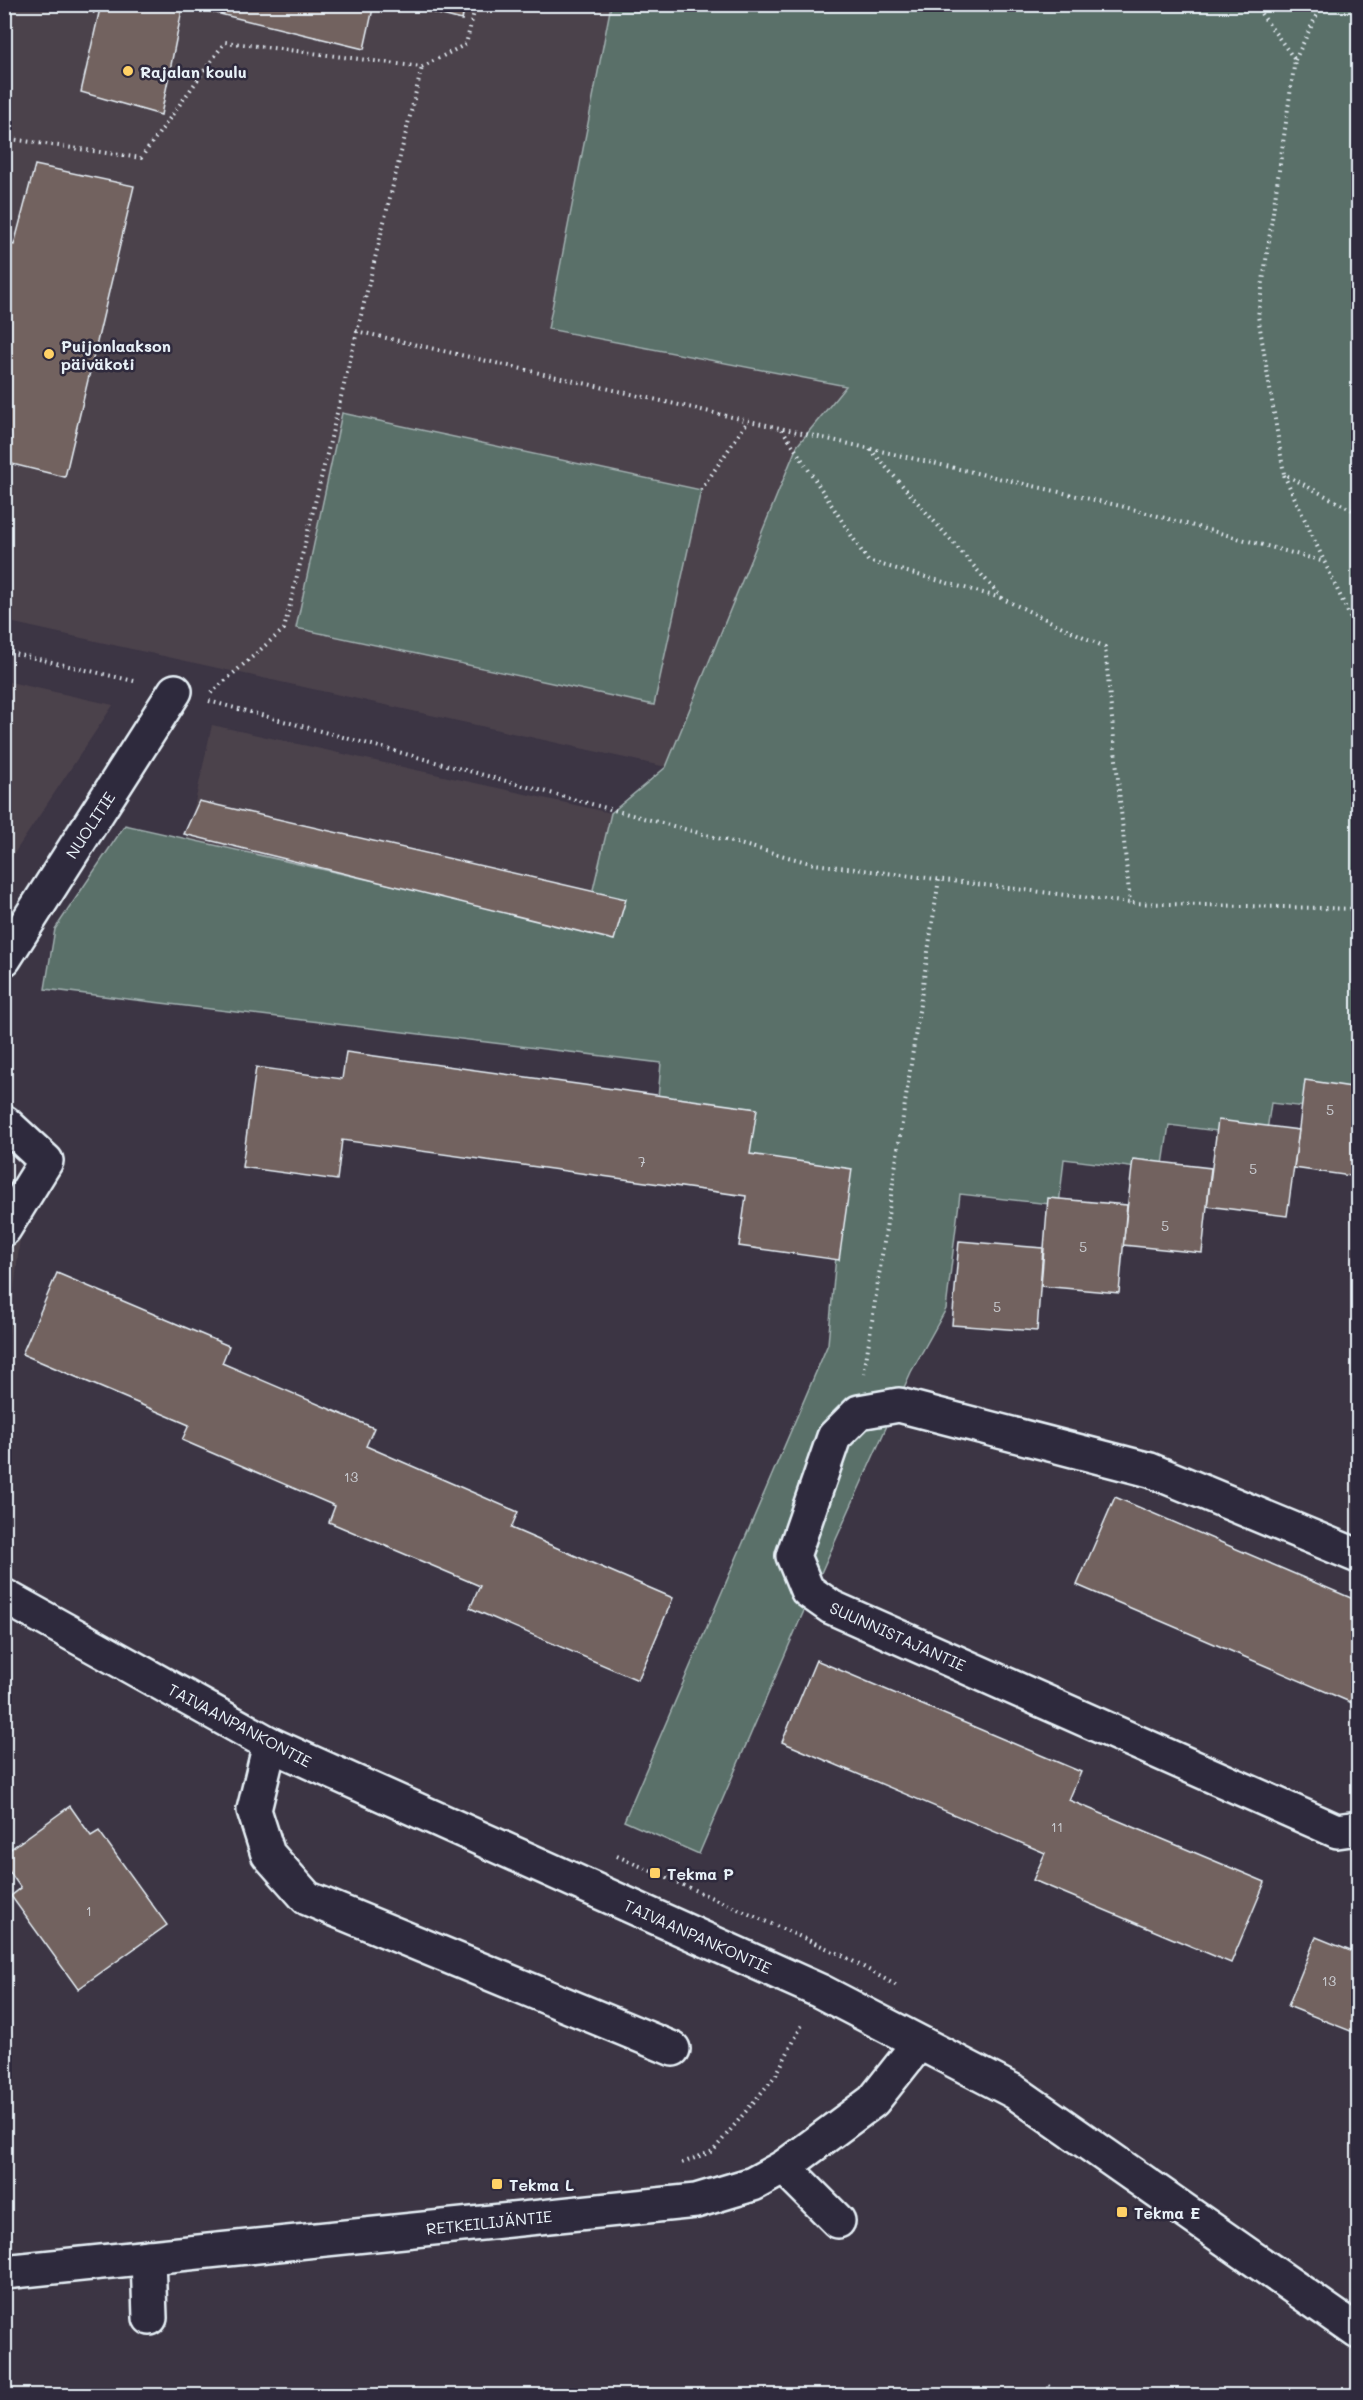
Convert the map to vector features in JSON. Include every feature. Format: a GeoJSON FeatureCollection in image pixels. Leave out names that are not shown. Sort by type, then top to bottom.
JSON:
{"type":"FeatureCollection","features":[{"type":"Feature","properties":{"kind":"street","name":"NUOLITIE"},"geometry":{"type":"LineString","coordinates":[[4,959],[175,691]]}},
{"type":"Feature","properties":{"kind":"street"},"geometry":{"type":"LineString","coordinates":[[4,1122],[46,1161],[4,1229]]}},
{"type":"Feature","properties":{"kind":"street"},"geometry":{"type":"LineString","coordinates":[[859,1412],[899,1406],[1150,1470],[1359,1556]]}},
{"type":"Feature","properties":{"kind":"street","name":"SUUNNISTAJANTIE"},"geometry":{"type":"LineString","coordinates":[[859,1412],[834,1437],[793,1556],[807,1590],[831,1607],[1337,1832],[1359,1828]]}},
{"type":"Feature","properties":{"kind":"street","name":"TAIVAANPANKONTIE"},"geometry":{"type":"LineString","coordinates":[[4,1596],[270,1744],[820,1991],[1015,2092],[1359,2332]]}},
{"type":"Feature","properties":{"kind":"street"},"geometry":{"type":"LineString","coordinates":[[270,1744],[254,1810],[268,1854],[307,1898],[674,2049]]}},
{"type":"Feature","properties":{"kind":"street","name":"RETKEILIJÄNTIE"},"geometry":{"type":"LineString","coordinates":[[4,2272],[696,2201],[753,2184],[784,2166],[873,2101],[919,2043]]}},
{"type":"Feature","properties":{"kind":"street"},"geometry":{"type":"LineString","coordinates":[[784,2166],[838,2221]]}},
{"type":"Feature","properties":{"kind":"street"},"geometry":{"type":"LineString","coordinates":[[148,2257],[150,2318]]}},
{"type":"Feature","properties":{"kind":"path"},"geometry":{"type":"LineString","coordinates":[[58,4],[99,13]]}},
{"type":"Feature","properties":{"kind":"path"},"geometry":{"type":"LineString","coordinates":[[4,138],[141,158],[225,42],[422,67],[466,44],[476,4]]}},
{"type":"Feature","properties":{"kind":"path"},"geometry":{"type":"LineString","coordinates":[[1254,4],[1295,60]]}},
{"type":"Feature","properties":{"kind":"path"},"geometry":{"type":"LineString","coordinates":[[1322,4],[1295,60],[1258,316],[1284,474],[1359,634]]}},
{"type":"Feature","properties":{"kind":"path"},"geometry":{"type":"LineString","coordinates":[[422,67],[284,629],[204,699],[814,864],[1130,903],[1359,909]]}},
{"type":"Feature","properties":{"kind":"path"},"geometry":{"type":"LineString","coordinates":[[356,331],[1125,507],[1325,562]]}},
{"type":"Feature","properties":{"kind":"path"},"geometry":{"type":"LineString","coordinates":[[701,490],[748,421]]}},
{"type":"Feature","properties":{"kind":"path"},"geometry":{"type":"LineString","coordinates":[[781,429],[867,561],[1003,598],[1105,647],[1130,903]]}},
{"type":"Feature","properties":{"kind":"path"},"geometry":{"type":"LineString","coordinates":[[869,448],[1003,598]]}},
{"type":"Feature","properties":{"kind":"path"},"geometry":{"type":"LineString","coordinates":[[1284,474],[1359,513]]}},
{"type":"Feature","properties":{"kind":"path"},"geometry":{"type":"LineString","coordinates":[[4,651],[175,691]]}},
{"type":"Feature","properties":{"kind":"path"},"geometry":{"type":"LineString","coordinates":[[859,1412],[939,879]]}},
{"type":"Feature","properties":{"kind":"path"},"geometry":{"type":"LineString","coordinates":[[612,1854],[842,1955],[776,2074],[713,2151],[684,2163],[672,2164]]}},
{"type":"Feature","properties":{"kind":"path"},"geometry":{"type":"LineString","coordinates":[[1048,2386],[1062,2396]]}},
{"type":"Feature","properties":{"kind":"shaded area"},"geometry":{"type":"Polygon","coordinates":[[[5,5],[611,5],[548,329],[846,386],[797,446],[666,767],[5,621],[5,5]]]}},
{"type":"Feature","properties":{"kind":"shaded area"},"geometry":{"type":"Polygon","coordinates":[[[4,681],[113,705],[5,867],[4,681]]]}},
{"type":"Feature","properties":{"kind":"shaded area"},"geometry":{"type":"Polygon","coordinates":[[[212,725],[611,813],[584,928],[187,839],[212,725]]]}},
{"type":"Feature","properties":{"kind":"shaded area"},"geometry":{"type":"Polygon","coordinates":[[[5,1222],[21,1229],[5,1370],[5,1222]]]}},
{"type":"Feature","properties":{"kind":"green space"},"geometry":{"type":"Polygon","coordinates":[[[611,5],[1358,5],[1358,1113],[1271,1103],[1266,1137],[1169,1125],[1162,1171],[1064,1159],[1059,1205],[960,1194],[946,1309],[911,1372],[799,1622],[699,1854],[624,1821],[828,1344],[843,1179],[748,1168],[657,1110],[661,1063],[45,989],[55,929],[125,825],[584,928],[611,813],[666,767],[797,446],[846,386],[548,329],[611,5]]]}},
{"type":"Feature","properties":{"kind":"green space"},"geometry":{"type":"Polygon","coordinates":[[[342,413],[701,490],[654,705],[296,628],[342,413]]]}},
{"type":"Feature","properties":{"kind":"building","name":"Rajalan koulu"},"geometry":{"type":"Polygon","coordinates":[[[101,4],[374,4],[364,49],[183,5],[161,115],[81,92],[101,4]]]}},
{"type":"Feature","properties":{"kind":"building"},"geometry":{"type":"Polygon","coordinates":[[[398,4],[465,4],[462,20],[398,4]]]}},
{"type":"Feature","properties":{"kind":"building","name":"Puijonlaakson päiväkoti"},"geometry":{"type":"Polygon","coordinates":[[[35,165],[134,186],[65,477],[4,462],[4,243],[14,245],[35,165]]]}},
{"type":"Feature","properties":{"kind":"building"},"geometry":{"type":"Polygon","coordinates":[[[199,801],[626,899],[614,940],[184,834],[199,801]]]}},
{"type":"Feature","properties":{"kind":"building"},"geometry":{"type":"Polygon","coordinates":[[[346,1052],[757,1109],[750,1154],[852,1169],[839,1260],[739,1246],[746,1196],[342,1140],[337,1180],[242,1167],[256,1067],[342,1079],[346,1052]]]}},
{"type":"Feature","properties":{"kind":"building"},"geometry":{"type":"Polygon","coordinates":[[[1305,1080],[1358,1088],[1358,1177],[1294,1168],[1305,1080]]]}},
{"type":"Feature","properties":{"kind":"building"},"geometry":{"type":"Polygon","coordinates":[[[1218,1120],[1299,1130],[1287,1216],[1207,1206],[1218,1120]]]}},
{"type":"Feature","properties":{"kind":"building"},"geometry":{"type":"Polygon","coordinates":[[[1133,1159],[1211,1168],[1202,1253],[1123,1245],[1133,1159]]]}},
{"type":"Feature","properties":{"kind":"building"},"geometry":{"type":"Polygon","coordinates":[[[1048,1198],[1127,1205],[1119,1293],[1041,1286],[1048,1198]]]}},
{"type":"Feature","properties":{"kind":"building"},"geometry":{"type":"Polygon","coordinates":[[[959,1241],[1043,1248],[1037,1331],[952,1325],[959,1241]]]}},
{"type":"Feature","properties":{"kind":"building"},"geometry":{"type":"Polygon","coordinates":[[[57,1273],[229,1346],[222,1363],[374,1428],[366,1446],[518,1512],[511,1528],[673,1598],[638,1680],[470,1608],[480,1586],[329,1522],[335,1506],[182,1440],[189,1425],[22,1354],[57,1273]]]}},
{"type":"Feature","properties":{"kind":"building"},"geometry":{"type":"Polygon","coordinates":[[[1115,1497],[1358,1601],[1357,1705],[1077,1585],[1115,1497]]]}},
{"type":"Feature","properties":{"kind":"building"},"geometry":{"type":"Polygon","coordinates":[[[816,1660],[1081,1772],[1069,1800],[1265,1882],[1231,1963],[1033,1880],[1045,1853],[782,1742],[816,1660]]]}},
{"type":"Feature","properties":{"kind":"building"},"geometry":{"type":"Polygon","coordinates":[[[70,1806],[91,1836],[99,1831],[167,1925],[78,1989],[11,1896],[21,1888],[4,1864],[4,1854],[70,1806]]]}},
{"type":"Feature","properties":{"kind":"building"},"geometry":{"type":"Polygon","coordinates":[[[1316,1937],[1358,1954],[1358,2034],[1288,2006],[1316,1937]]]}},
{"type":"Feature","properties":{"kind":"place","name":"Rajalan koulu"},"geometry":{"type":"Point","coordinates":[128,71]}},
{"type":"Feature","properties":{"kind":"place","name":"Puijonlaakson päiväkoti"},"geometry":{"type":"Point","coordinates":[49,354]}},
{"type":"Feature","properties":{"kind":"place","name":"Tekma P"},"geometry":{"type":"Point","coordinates":[655,1873]}},
{"type":"Feature","properties":{"kind":"place","name":"Tekma L"},"geometry":{"type":"Point","coordinates":[497,2184]}},
{"type":"Feature","properties":{"kind":"place","name":"Tekma E"},"geometry":{"type":"Point","coordinates":[1122,2212]}}]}
